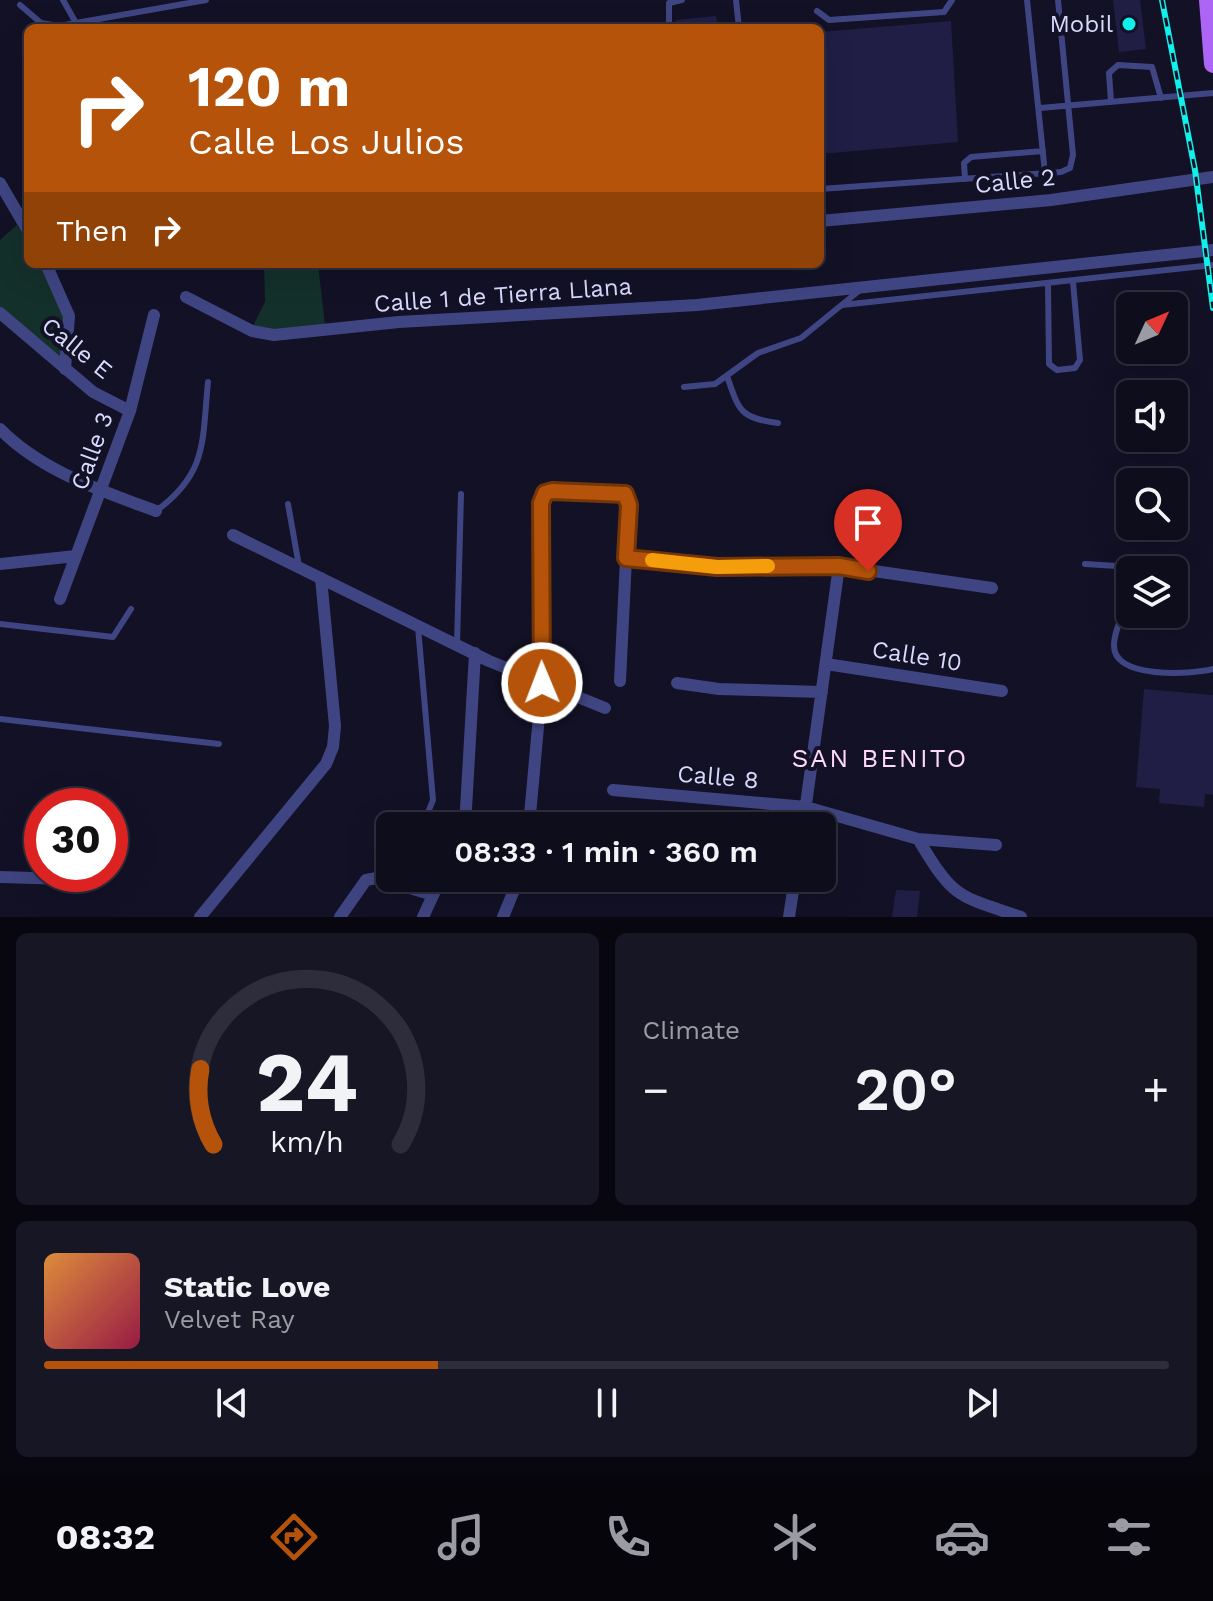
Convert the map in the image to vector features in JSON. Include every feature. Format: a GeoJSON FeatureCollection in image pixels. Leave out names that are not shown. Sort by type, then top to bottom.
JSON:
{"type":"FeatureCollection","features":[{"type":"Feature","properties":{"kind":"main road"},"geometry":{"type":"LineString","coordinates":[[1208,0],[1213,64]]}},
{"type":"Feature","properties":{"kind":"street","name":"Calle 2"},"geometry":{"type":"LineString","coordinates":[[824,221],[1051,200],[1213,177]]}},
{"type":"Feature","properties":{"kind":"street"},"geometry":{"type":"LineString","coordinates":[[0,183],[24,224]]}},
{"type":"Feature","properties":{"kind":"street","name":"Calle 1 de Tierra Llana"},"geometry":{"type":"LineString","coordinates":[[186,297],[252,331],[274,335],[399,322],[697,305],[1213,250]]}},
{"type":"Feature","properties":{"kind":"street"},"geometry":{"type":"LineString","coordinates":[[48,268],[69,316],[65,369]]}},
{"type":"Feature","properties":{"kind":"street","name":"Calle E"},"geometry":{"type":"LineString","coordinates":[[0,313],[93,392],[130,411]]}},
{"type":"Feature","properties":{"kind":"street","name":"Calle 3"},"geometry":{"type":"LineString","coordinates":[[60,599],[130,411],[154,315]]}},
{"type":"Feature","properties":{"kind":"street"},"geometry":{"type":"LineString","coordinates":[[0,429],[32,456],[102,491],[156,511]]}},
{"type":"Feature","properties":{"kind":"street"},"geometry":{"type":"LineString","coordinates":[[530,812],[542,683],[541,503],[545,493],[625,494],[629,505],[620,681]]}},
{"type":"Feature","properties":{"kind":"street"},"geometry":{"type":"LineString","coordinates":[[233,535],[418,627],[605,708]]}},
{"type":"Feature","properties":{"kind":"street"},"geometry":{"type":"LineString","coordinates":[[3,560],[76,556]]}},
{"type":"Feature","properties":{"kind":"street"},"geometry":{"type":"LineString","coordinates":[[626,558],[717,567],[839,566],[992,588]]}},
{"type":"Feature","properties":{"kind":"street"},"geometry":{"type":"LineString","coordinates":[[805,812],[839,566]]}},
{"type":"Feature","properties":{"kind":"street"},"geometry":{"type":"LineString","coordinates":[[200,917],[326,764],[333,747],[335,726],[321,578]]}},
{"type":"Feature","properties":{"kind":"street"},"geometry":{"type":"LineString","coordinates":[[466,812],[475,653]]}},
{"type":"Feature","properties":{"kind":"street","name":"Calle 10"},"geometry":{"type":"LineString","coordinates":[[826,664],[1002,691]]}},
{"type":"Feature","properties":{"kind":"street"},"geometry":{"type":"LineString","coordinates":[[677,683],[719,689],[822,692]]}},
{"type":"Feature","properties":{"kind":"street","name":"Calle 8"},"geometry":{"type":"LineString","coordinates":[[613,790],[806,807],[918,839],[996,845]]}},
{"type":"Feature","properties":{"kind":"street"},"geometry":{"type":"LineString","coordinates":[[918,839],[945,884],[955,892],[1021,917]]}},
{"type":"Feature","properties":{"kind":"street"},"geometry":{"type":"LineString","coordinates":[[0,877],[24,878]]}},
{"type":"Feature","properties":{"kind":"street"},"geometry":{"type":"LineString","coordinates":[[340,917],[366,880],[377,878],[433,895]]}},
{"type":"Feature","properties":{"kind":"street"},"geometry":{"type":"LineString","coordinates":[[423,917],[434,892]]}},
{"type":"Feature","properties":{"kind":"street"},"geometry":{"type":"LineString","coordinates":[[503,917],[513,892]]}},
{"type":"Feature","properties":{"kind":"street"},"geometry":{"type":"LineString","coordinates":[[789,917],[793,892]]}},
{"type":"Feature","properties":{"kind":"lane"},"geometry":{"type":"LineString","coordinates":[[63,0],[76,23]]}},
{"type":"Feature","properties":{"kind":"lane"},"geometry":{"type":"LineString","coordinates":[[20,5],[41,23],[76,23],[206,0]]}},
{"type":"Feature","properties":{"kind":"lane"},"geometry":{"type":"LineString","coordinates":[[669,24],[669,3],[682,0]]}},
{"type":"Feature","properties":{"kind":"lane"},"geometry":{"type":"LineString","coordinates":[[736,0],[739,24]]}},
{"type":"Feature","properties":{"kind":"lane"},"geometry":{"type":"LineString","coordinates":[[817,11],[829,20],[944,12],[952,0]]}},
{"type":"Feature","properties":{"kind":"lane"},"geometry":{"type":"LineString","coordinates":[[1027,0],[1045,173]]}},
{"type":"Feature","properties":{"kind":"lane"},"geometry":{"type":"LineString","coordinates":[[824,189],[1066,170],[1073,162],[1058,0]]}},
{"type":"Feature","properties":{"kind":"lane"},"geometry":{"type":"LineString","coordinates":[[1111,102],[1109,73],[1118,65],[1152,67],[1161,98]]}},
{"type":"Feature","properties":{"kind":"lane"},"geometry":{"type":"LineString","coordinates":[[1040,108],[1213,93]]}},
{"type":"Feature","properties":{"kind":"lane"},"geometry":{"type":"LineString","coordinates":[[965,179],[964,163],[971,157],[1043,151]]}},
{"type":"Feature","properties":{"kind":"lane"},"geometry":{"type":"LineString","coordinates":[[842,305],[1213,265]]}},
{"type":"Feature","properties":{"kind":"lane"},"geometry":{"type":"LineString","coordinates":[[1048,284],[1049,364],[1057,370],[1075,368],[1080,360],[1073,282]]}},
{"type":"Feature","properties":{"kind":"lane"},"geometry":{"type":"LineString","coordinates":[[684,387],[715,384],[758,353],[801,338],[860,290]]}},
{"type":"Feature","properties":{"kind":"lane"},"geometry":{"type":"LineString","coordinates":[[727,376],[737,407],[743,413],[778,423]]}},
{"type":"Feature","properties":{"kind":"lane"},"geometry":{"type":"LineString","coordinates":[[156,511],[187,484],[195,471],[208,382]]}},
{"type":"Feature","properties":{"kind":"lane"},"geometry":{"type":"LineString","coordinates":[[457,645],[461,494]]}},
{"type":"Feature","properties":{"kind":"lane"},"geometry":{"type":"LineString","coordinates":[[288,504],[299,566]]}},
{"type":"Feature","properties":{"kind":"lane"},"geometry":{"type":"LineString","coordinates":[[1085,564],[1116,566]]}},
{"type":"Feature","properties":{"kind":"lane"},"geometry":{"type":"LineString","coordinates":[[0,624],[113,637],[131,609]]}},
{"type":"Feature","properties":{"kind":"lane"},"geometry":{"type":"LineString","coordinates":[[418,627],[433,800],[428,812]]}},
{"type":"Feature","properties":{"kind":"lane"},"geometry":{"type":"LineString","coordinates":[[1120,628],[1114,645],[1118,658],[1127,667],[1186,674],[1213,669]]}},
{"type":"Feature","properties":{"kind":"lane"},"geometry":{"type":"LineString","coordinates":[[0,719],[219,744]]}},
{"type":"Feature","properties":{"kind":"green space"},"geometry":{"type":"Polygon","coordinates":[[[17,225],[24,237],[24,268],[42,268],[64,314],[61,356],[56,356],[0,307],[0,240],[17,225]]]}},
{"type":"Feature","properties":{"kind":"green space"},"geometry":{"type":"Polygon","coordinates":[[[264,268],[318,268],[325,325],[276,332],[252,328],[265,302],[264,268]]]}},
{"type":"Feature","properties":{"kind":"building","name":"Mobil"},"geometry":{"type":"Polygon","coordinates":[[[1113,0],[1140,0],[1146,49],[1119,52],[1113,0]]]}},
{"type":"Feature","properties":{"kind":"building"},"geometry":{"type":"Polygon","coordinates":[[[716,16],[717,24],[676,24],[676,20],[716,16]]]}},
{"type":"Feature","properties":{"kind":"building"},"geometry":{"type":"Polygon","coordinates":[[[951,21],[958,142],[824,154],[824,32],[951,21]]]}},
{"type":"Feature","properties":{"kind":"building"},"geometry":{"type":"Polygon","coordinates":[[[1144,689],[1213,695],[1213,795],[1205,794],[1204,807],[1159,803],[1160,789],[1136,787],[1144,689]]]}},
{"type":"Feature","properties":{"kind":"building"},"geometry":{"type":"Polygon","coordinates":[[[896,890],[920,891],[917,917],[892,917],[896,890]]]}},
{"type":"Feature","properties":{"kind":"railway"},"geometry":{"type":"LineString","coordinates":[[1162,0],[1195,170],[1213,308]]}},
{"type":"Feature","properties":{"kind":"slow traffic"},"geometry":{"type":"LineString","coordinates":[[652,560],[717,567],[768,566]]}},
{"type":"Feature","properties":{"kind":"place","name":"Mobil"},"geometry":{"type":"Point","coordinates":[1129,24]}},
{"type":"Feature","properties":{"kind":"district","name":"SAN BENITO"},"geometry":{"type":"Point","coordinates":[880,758]}},
{"type":"Feature","properties":{"kind":"route"},"geometry":{"type":"LineString","coordinates":[[542,683],[541,503],[545,493],[625,494],[629,498],[626,558],[717,567],[839,566],[868,571]]}}]}
